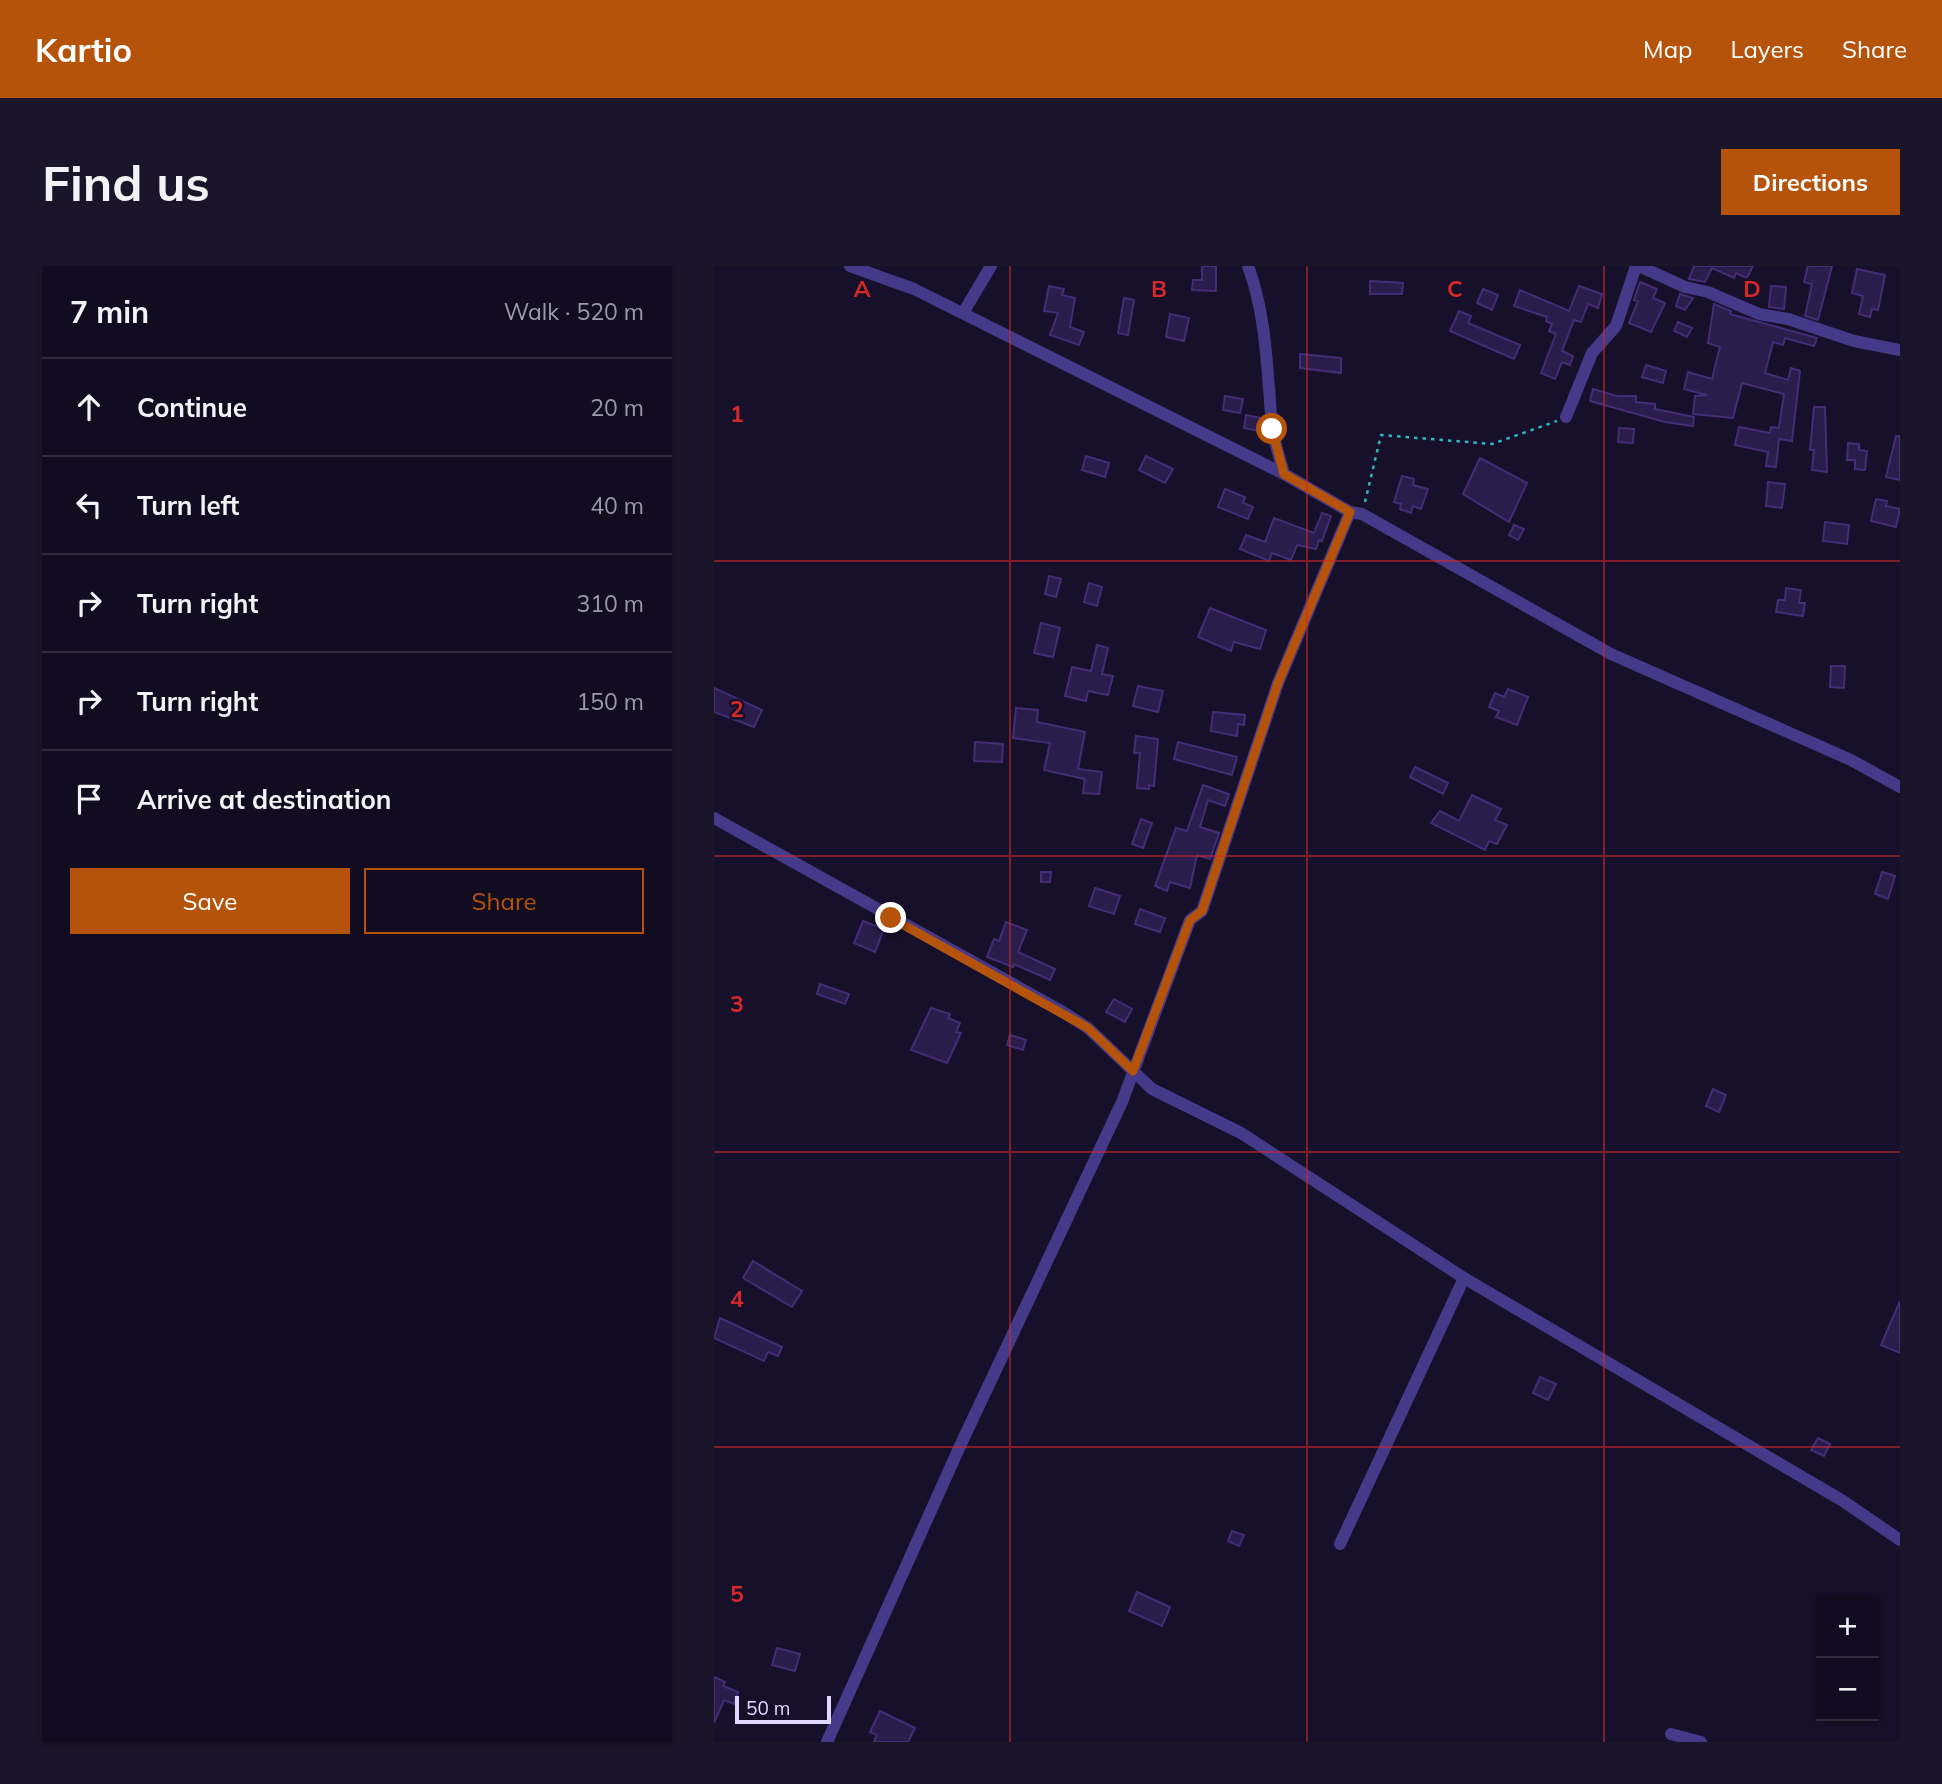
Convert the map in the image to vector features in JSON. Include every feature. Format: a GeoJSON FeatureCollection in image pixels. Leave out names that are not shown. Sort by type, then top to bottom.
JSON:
{"type":"FeatureCollection","features":[{"type":"Feature","properties":{"kind":"street"},"geometry":{"type":"LineString","coordinates":[[850,266],[914,289],[1284,474],[1611,654],[1851,760],[1900,788]]}},
{"type":"Feature","properties":{"kind":"street"},"geometry":{"type":"LineString","coordinates":[[963,313],[991,266]]}},
{"type":"Feature","properties":{"kind":"street"},"geometry":{"type":"LineString","coordinates":[[1248,266],[1255,285],[1269,366],[1272,429],[1284,474]]}},
{"type":"Feature","properties":{"kind":"street"},"geometry":{"type":"LineString","coordinates":[[1566,417],[1592,353],[1616,326],[1638,266],[1685,287],[1708,292],[1759,314],[1788,318],[1854,341],[1900,350]]}},
{"type":"Feature","properties":{"kind":"street"},"geometry":{"type":"LineString","coordinates":[[827,1742],[960,1446],[1122,1102],[1190,920],[1202,911],[1278,683],[1356,513]]}},
{"type":"Feature","properties":{"kind":"street"},"geometry":{"type":"LineString","coordinates":[[714,818],[1063,1012],[1088,1028],[1152,1089],[1241,1133],[1464,1278],[1843,1501],[1900,1540]]}},
{"type":"Feature","properties":{"kind":"street"},"geometry":{"type":"LineString","coordinates":[[1340,1544],[1464,1278]]}},
{"type":"Feature","properties":{"kind":"street"},"geometry":{"type":"LineString","coordinates":[[1671,1734],[1701,1742]]}},
{"type":"Feature","properties":{"kind":"path"},"geometry":{"type":"LineString","coordinates":[[1356,513],[1381,435],[1492,444],[1566,417]]}},
{"type":"Feature","properties":{"kind":"building"},"geometry":{"type":"Polygon","coordinates":[[[1202,266],[1216,266],[1216,291],[1192,290],[1193,280],[1202,280],[1202,266]]]}},
{"type":"Feature","properties":{"kind":"building"},"geometry":{"type":"Polygon","coordinates":[[[1694,266],[1753,266],[1747,278],[1736,273],[1734,278],[1712,268],[1705,282],[1689,279],[1694,266]]]}},
{"type":"Feature","properties":{"kind":"building"},"geometry":{"type":"Polygon","coordinates":[[[1808,266],[1832,266],[1818,320],[1805,316],[1812,284],[1804,282],[1808,266]]]}},
{"type":"Feature","properties":{"kind":"building"},"geometry":{"type":"Polygon","coordinates":[[[1857,269],[1885,275],[1878,310],[1872,309],[1870,317],[1859,314],[1863,296],[1852,293],[1857,269]]]}},
{"type":"Feature","properties":{"kind":"building"},"geometry":{"type":"Polygon","coordinates":[[[1370,281],[1403,283],[1402,294],[1370,294],[1370,281]]]}},
{"type":"Feature","properties":{"kind":"building"},"geometry":{"type":"Polygon","coordinates":[[[1640,282],[1657,289],[1653,298],[1665,303],[1651,332],[1629,323],[1638,301],[1634,300],[1640,282]]]}},
{"type":"Feature","properties":{"kind":"building"},"geometry":{"type":"Polygon","coordinates":[[[1049,286],[1064,289],[1062,295],[1075,298],[1070,327],[1084,332],[1079,345],[1050,335],[1058,313],[1044,311],[1049,286]]]}},
{"type":"Feature","properties":{"kind":"building"},"geometry":{"type":"Polygon","coordinates":[[[1579,286],[1602,294],[1598,308],[1588,304],[1581,322],[1574,320],[1562,351],[1573,356],[1570,365],[1562,362],[1555,379],[1541,373],[1556,334],[1549,331],[1552,324],[1546,321],[1547,317],[1514,306],[1520,290],[1569,311],[1579,286]]]}},
{"type":"Feature","properties":{"kind":"building"},"geometry":{"type":"Polygon","coordinates":[[[1771,286],[1786,287],[1784,309],[1769,307],[1771,286]]]}},
{"type":"Feature","properties":{"kind":"building"},"geometry":{"type":"Polygon","coordinates":[[[1483,289],[1498,295],[1492,310],[1477,303],[1483,289]]]}},
{"type":"Feature","properties":{"kind":"building"},"geometry":{"type":"Polygon","coordinates":[[[1680,294],[1693,298],[1685,310],[1676,306],[1680,294]]]}},
{"type":"Feature","properties":{"kind":"building"},"geometry":{"type":"Polygon","coordinates":[[[1124,298],[1134,300],[1128,335],[1118,333],[1124,298]]]}},
{"type":"Feature","properties":{"kind":"building"},"geometry":{"type":"Polygon","coordinates":[[[1714,304],[1731,311],[1730,314],[1817,338],[1814,346],[1785,338],[1783,345],[1773,342],[1765,373],[1788,380],[1791,368],[1800,371],[1792,441],[1779,439],[1776,467],[1766,466],[1768,452],[1735,445],[1739,427],[1770,433],[1771,427],[1779,428],[1784,394],[1742,383],[1733,418],[1693,414],[1695,396],[1707,395],[1684,389],[1688,372],[1712,379],[1720,347],[1708,343],[1714,304]]]}},
{"type":"Feature","properties":{"kind":"building"},"geometry":{"type":"Polygon","coordinates":[[[1459,311],[1471,316],[1468,323],[1520,345],[1514,359],[1450,331],[1459,311]]]}},
{"type":"Feature","properties":{"kind":"building"},"geometry":{"type":"Polygon","coordinates":[[[1170,314],[1189,318],[1184,341],[1166,337],[1170,314]]]}},
{"type":"Feature","properties":{"kind":"building"},"geometry":{"type":"Polygon","coordinates":[[[1678,322],[1692,328],[1687,337],[1674,331],[1678,322]]]}},
{"type":"Feature","properties":{"kind":"building"},"geometry":{"type":"Polygon","coordinates":[[[1300,354],[1341,358],[1341,373],[1300,368],[1300,354]]]}},
{"type":"Feature","properties":{"kind":"building"},"geometry":{"type":"Polygon","coordinates":[[[1646,365],[1666,371],[1663,383],[1642,377],[1646,365]]]}},
{"type":"Feature","properties":{"kind":"building"},"geometry":{"type":"Polygon","coordinates":[[[1593,389],[1617,396],[1636,396],[1636,402],[1655,404],[1655,409],[1694,417],[1693,426],[1665,422],[1590,401],[1593,389]]]}},
{"type":"Feature","properties":{"kind":"building"},"geometry":{"type":"Polygon","coordinates":[[[1225,396],[1243,399],[1240,413],[1223,410],[1225,396]]]}},
{"type":"Feature","properties":{"kind":"building"},"geometry":{"type":"Polygon","coordinates":[[[1814,407],[1825,407],[1827,472],[1812,470],[1814,450],[1810,450],[1814,407]]]}},
{"type":"Feature","properties":{"kind":"building"},"geometry":{"type":"Polygon","coordinates":[[[1246,415],[1261,418],[1259,431],[1244,428],[1246,415]]]}},
{"type":"Feature","properties":{"kind":"building"},"geometry":{"type":"Polygon","coordinates":[[[1619,428],[1634,429],[1633,443],[1618,442],[1619,428]]]}},
{"type":"Feature","properties":{"kind":"building"},"geometry":{"type":"Polygon","coordinates":[[[1896,436],[1900,436],[1900,480],[1886,477],[1896,436]]]}},
{"type":"Feature","properties":{"kind":"building"},"geometry":{"type":"Polygon","coordinates":[[[1848,443],[1859,444],[1859,450],[1867,451],[1865,470],[1855,469],[1855,460],[1847,460],[1848,443]]]}},
{"type":"Feature","properties":{"kind":"building"},"geometry":{"type":"Polygon","coordinates":[[[1086,456],[1109,463],[1105,477],[1082,470],[1086,456]]]}},
{"type":"Feature","properties":{"kind":"building"},"geometry":{"type":"Polygon","coordinates":[[[1146,456],[1173,469],[1165,483],[1139,470],[1146,456]]]}},
{"type":"Feature","properties":{"kind":"building"},"geometry":{"type":"Polygon","coordinates":[[[1480,458],[1527,483],[1509,522],[1463,494],[1480,458]]]}},
{"type":"Feature","properties":{"kind":"building"},"geometry":{"type":"Polygon","coordinates":[[[1402,476],[1414,479],[1413,485],[1428,489],[1421,509],[1413,506],[1411,513],[1400,509],[1401,504],[1394,502],[1402,476]]]}},
{"type":"Feature","properties":{"kind":"building"},"geometry":{"type":"Polygon","coordinates":[[[1768,482],[1785,484],[1782,508],[1766,506],[1768,482]]]}},
{"type":"Feature","properties":{"kind":"building"},"geometry":{"type":"Polygon","coordinates":[[[1225,489],[1245,497],[1243,503],[1253,507],[1248,519],[1218,507],[1225,489]]]}},
{"type":"Feature","properties":{"kind":"building"},"geometry":{"type":"Polygon","coordinates":[[[1876,499],[1887,501],[1886,506],[1900,509],[1896,527],[1871,521],[1876,499]]]}},
{"type":"Feature","properties":{"kind":"building"},"geometry":{"type":"Polygon","coordinates":[[[1322,513],[1331,516],[1322,541],[1319,540],[1316,549],[1297,545],[1291,560],[1272,553],[1269,561],[1240,549],[1246,535],[1265,542],[1274,518],[1314,533],[1322,513]]]}},
{"type":"Feature","properties":{"kind":"building"},"geometry":{"type":"Polygon","coordinates":[[[1825,522],[1849,525],[1847,544],[1823,541],[1825,522]]]}},
{"type":"Feature","properties":{"kind":"building"},"geometry":{"type":"Polygon","coordinates":[[[1514,525],[1524,529],[1518,540],[1509,535],[1514,525]]]}},
{"type":"Feature","properties":{"kind":"building"},"geometry":{"type":"Polygon","coordinates":[[[1049,576],[1061,579],[1056,597],[1045,594],[1049,576]]]}},
{"type":"Feature","properties":{"kind":"building"},"geometry":{"type":"Polygon","coordinates":[[[1089,583],[1102,587],[1097,606],[1084,602],[1089,583]]]}},
{"type":"Feature","properties":{"kind":"building"},"geometry":{"type":"Polygon","coordinates":[[[1786,588],[1801,590],[1799,603],[1805,603],[1803,616],[1776,612],[1778,600],[1785,600],[1786,588]]]}},
{"type":"Feature","properties":{"kind":"building"},"geometry":{"type":"Polygon","coordinates":[[[1210,608],[1266,630],[1260,649],[1234,642],[1231,651],[1198,637],[1210,608]]]}},
{"type":"Feature","properties":{"kind":"building"},"geometry":{"type":"Polygon","coordinates":[[[1041,623],[1060,628],[1053,657],[1034,653],[1041,623]]]}},
{"type":"Feature","properties":{"kind":"building"},"geometry":{"type":"Polygon","coordinates":[[[1097,645],[1108,648],[1102,674],[1113,676],[1108,695],[1088,691],[1086,701],[1065,696],[1072,667],[1091,671],[1097,645]]]}},
{"type":"Feature","properties":{"kind":"building"},"geometry":{"type":"Polygon","coordinates":[[[1831,666],[1845,666],[1844,688],[1830,687],[1831,666]]]}},
{"type":"Feature","properties":{"kind":"building"},"geometry":{"type":"Polygon","coordinates":[[[1138,686],[1163,691],[1158,712],[1133,706],[1138,686]]]}},
{"type":"Feature","properties":{"kind":"building"},"geometry":{"type":"Polygon","coordinates":[[[714,688],[762,710],[754,727],[714,712],[714,688]]]}},
{"type":"Feature","properties":{"kind":"building"},"geometry":{"type":"Polygon","coordinates":[[[1508,689],[1528,697],[1517,725],[1496,717],[1499,711],[1489,707],[1495,693],[1504,697],[1508,689]]]}},
{"type":"Feature","properties":{"kind":"building"},"geometry":{"type":"Polygon","coordinates":[[[1016,708],[1038,710],[1037,722],[1085,732],[1078,769],[1102,772],[1099,794],[1083,793],[1085,779],[1044,770],[1050,743],[1013,738],[1016,708]]]}},
{"type":"Feature","properties":{"kind":"building"},"geometry":{"type":"Polygon","coordinates":[[[1213,712],[1245,715],[1244,725],[1238,724],[1237,736],[1211,731],[1213,712]]]}},
{"type":"Feature","properties":{"kind":"building"},"geometry":{"type":"Polygon","coordinates":[[[1136,736],[1158,739],[1154,786],[1149,785],[1149,789],[1137,788],[1140,753],[1134,753],[1136,736]]]}},
{"type":"Feature","properties":{"kind":"building"},"geometry":{"type":"Polygon","coordinates":[[[975,742],[1003,744],[1002,762],[974,761],[975,742]]]}},
{"type":"Feature","properties":{"kind":"building"},"geometry":{"type":"Polygon","coordinates":[[[1178,742],[1237,757],[1232,775],[1174,759],[1178,742]]]}},
{"type":"Feature","properties":{"kind":"building"},"geometry":{"type":"Polygon","coordinates":[[[1415,767],[1448,783],[1443,794],[1410,777],[1415,767]]]}},
{"type":"Feature","properties":{"kind":"building"},"geometry":{"type":"Polygon","coordinates":[[[1203,785],[1229,794],[1225,806],[1208,800],[1200,827],[1219,833],[1210,859],[1197,855],[1190,888],[1170,882],[1167,891],[1155,886],[1176,828],[1187,831],[1203,785]]]}},
{"type":"Feature","properties":{"kind":"building"},"geometry":{"type":"Polygon","coordinates":[[[1472,795],[1501,809],[1495,820],[1507,825],[1497,844],[1489,841],[1485,850],[1431,823],[1440,811],[1459,821],[1472,795]]]}},
{"type":"Feature","properties":{"kind":"building"},"geometry":{"type":"Polygon","coordinates":[[[1141,819],[1152,823],[1143,848],[1132,844],[1141,819]]]}},
{"type":"Feature","properties":{"kind":"building"},"geometry":{"type":"Polygon","coordinates":[[[1041,872],[1051,872],[1050,882],[1041,882],[1041,872]]]}},
{"type":"Feature","properties":{"kind":"building"},"geometry":{"type":"Polygon","coordinates":[[[1882,872],[1895,876],[1888,899],[1875,894],[1882,872]]]}},
{"type":"Feature","properties":{"kind":"building"},"geometry":{"type":"Polygon","coordinates":[[[1095,888],[1120,896],[1114,914],[1089,906],[1095,888]]]}},
{"type":"Feature","properties":{"kind":"building"},"geometry":{"type":"Polygon","coordinates":[[[1140,909],[1165,918],[1160,932],[1135,924],[1140,909]]]}},
{"type":"Feature","properties":{"kind":"building"},"geometry":{"type":"Polygon","coordinates":[[[863,921],[884,929],[875,952],[854,943],[863,921]]]}},
{"type":"Feature","properties":{"kind":"building"},"geometry":{"type":"Polygon","coordinates":[[[1006,922],[1027,930],[1018,952],[1055,969],[1050,980],[1014,964],[1013,967],[987,957],[994,939],[999,941],[1006,922]]]}},
{"type":"Feature","properties":{"kind":"building"},"geometry":{"type":"Polygon","coordinates":[[[820,984],[849,994],[845,1004],[817,994],[820,984]]]}},
{"type":"Feature","properties":{"kind":"building"},"geometry":{"type":"Polygon","coordinates":[[[1114,999],[1132,1009],[1125,1022],[1106,1012],[1114,999]]]}},
{"type":"Feature","properties":{"kind":"building"},"geometry":{"type":"Polygon","coordinates":[[[931,1008],[950,1014],[948,1018],[960,1023],[956,1032],[961,1033],[947,1063],[911,1050],[931,1008]]]}},
{"type":"Feature","properties":{"kind":"building"},"geometry":{"type":"Polygon","coordinates":[[[1010,1035],[1026,1040],[1023,1050],[1007,1045],[1010,1035]]]}},
{"type":"Feature","properties":{"kind":"building"},"geometry":{"type":"Polygon","coordinates":[[[1713,1089],[1726,1095],[1719,1112],[1706,1106],[1713,1089]]]}},
{"type":"Feature","properties":{"kind":"building"},"geometry":{"type":"Polygon","coordinates":[[[753,1261],[802,1291],[792,1307],[743,1278],[753,1261]]]}},
{"type":"Feature","properties":{"kind":"building"},"geometry":{"type":"Polygon","coordinates":[[[1900,1301],[1900,1353],[1881,1345],[1900,1301]]]}},
{"type":"Feature","properties":{"kind":"building"},"geometry":{"type":"Polygon","coordinates":[[[720,1318],[782,1347],[778,1356],[768,1352],[764,1361],[714,1338],[720,1318]]]}},
{"type":"Feature","properties":{"kind":"building"},"geometry":{"type":"Polygon","coordinates":[[[1540,1377],[1556,1384],[1548,1400],[1533,1393],[1540,1377]]]}},
{"type":"Feature","properties":{"kind":"building"},"geometry":{"type":"Polygon","coordinates":[[[1818,1438],[1830,1444],[1824,1456],[1811,1450],[1818,1438]]]}},
{"type":"Feature","properties":{"kind":"building"},"geometry":{"type":"Polygon","coordinates":[[[1232,1531],[1244,1535],[1239,1546],[1228,1541],[1232,1531]]]}},
{"type":"Feature","properties":{"kind":"building"},"geometry":{"type":"Polygon","coordinates":[[[1137,1592],[1170,1607],[1162,1626],[1129,1611],[1137,1592]]]}},
{"type":"Feature","properties":{"kind":"building"},"geometry":{"type":"Polygon","coordinates":[[[777,1648],[800,1654],[795,1671],[772,1665],[777,1648]]]}},
{"type":"Feature","properties":{"kind":"building"},"geometry":{"type":"Polygon","coordinates":[[[714,1677],[725,1682],[723,1686],[738,1692],[734,1704],[724,1700],[714,1723],[714,1677]]]}},
{"type":"Feature","properties":{"kind":"building"},"geometry":{"type":"Polygon","coordinates":[[[880,1711],[915,1728],[908,1742],[874,1742],[877,1735],[870,1732],[880,1711]]]}},
{"type":"Feature","properties":{"kind":"route"},"geometry":{"type":"LineString","coordinates":[[891,918],[1063,1012],[1088,1028],[1133,1071],[1190,920],[1202,911],[1278,683],[1350,512],[1284,474],[1272,429]]}}]}
